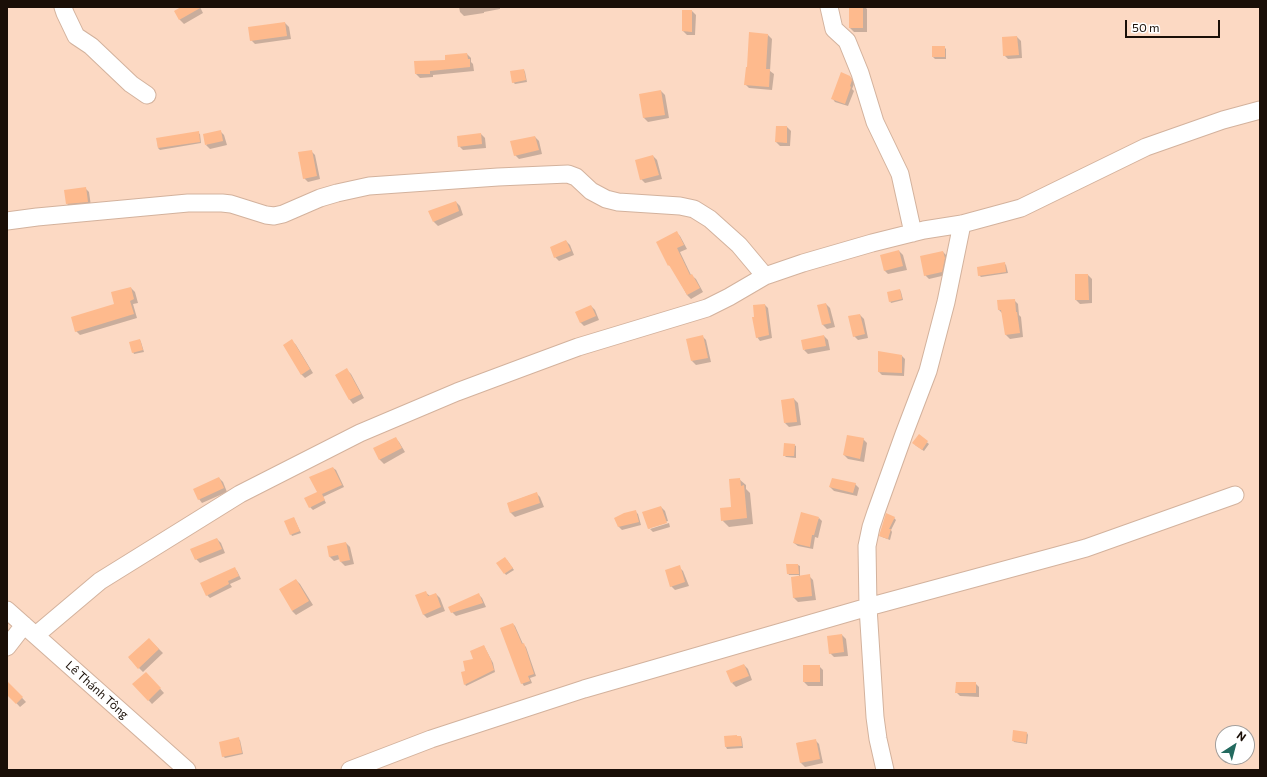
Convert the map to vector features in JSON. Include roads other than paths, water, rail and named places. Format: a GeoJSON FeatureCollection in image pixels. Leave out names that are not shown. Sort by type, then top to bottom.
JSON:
{"type":"FeatureCollection","features":[{"type":"Feature","properties":{"kind":"street"},"geometry":{"type":"LineString","coordinates":[[63,7],[76,36],[91,46],[131,84],[147,95]]}},
{"type":"Feature","properties":{"kind":"street"},"geometry":{"type":"LineString","coordinates":[[829,7],[834,29],[847,41],[860,73],[876,122],[900,174],[913,233]]}},
{"type":"Feature","properties":{"kind":"street"},"geometry":{"type":"LineString","coordinates":[[7,647],[100,581],[240,494],[360,433],[457,392],[578,347],[707,308],[765,276],[803,263],[872,243],[913,233],[962,224],[1021,208],[1146,147],[1223,120],[1260,110]]}},
{"type":"Feature","properties":{"kind":"street"},"geometry":{"type":"LineString","coordinates":[[7,221],[188,203],[231,204],[274,216],[283,214],[320,198],[369,186],[498,177],[568,174],[576,178],[591,192],[606,199],[618,202],[680,206],[694,209],[710,219],[739,245],[765,276]]}},
{"type":"Feature","properties":{"kind":"street"},"geometry":{"type":"LineString","coordinates":[[885,770],[875,717],[868,607],[867,546],[871,527],[901,441],[928,372],[946,302],[962,224]]}},
{"type":"Feature","properties":{"kind":"street"},"geometry":{"type":"LineString","coordinates":[[350,770],[431,739],[584,689],[868,607],[1086,548],[1235,495]]}},
{"type":"Feature","properties":{"kind":"street","name":"Lê Thánh Tông"},"geometry":{"type":"LineString","coordinates":[[7,610],[187,770]]}}]}
